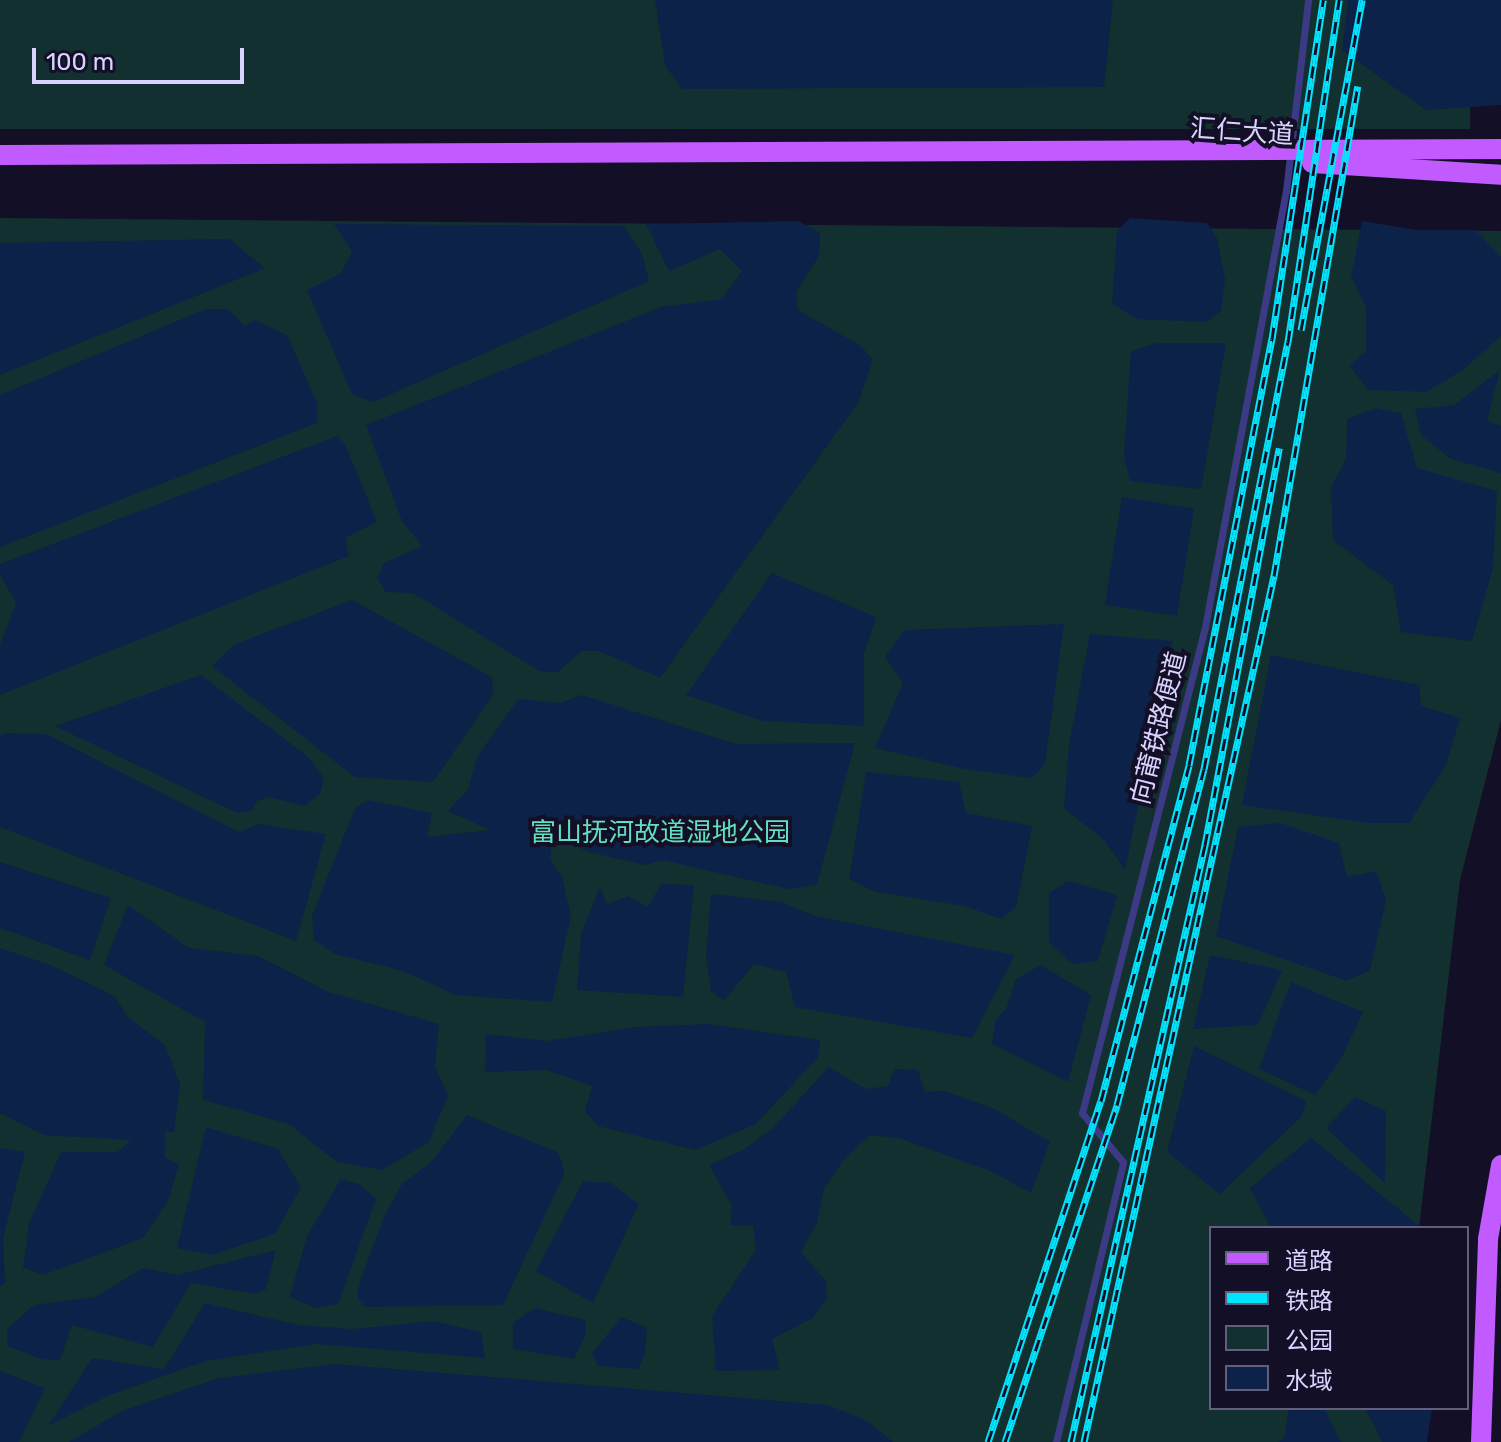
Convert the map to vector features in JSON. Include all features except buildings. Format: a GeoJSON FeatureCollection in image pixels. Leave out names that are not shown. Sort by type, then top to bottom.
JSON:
{"type":"FeatureCollection","features":[{"type":"Feature","properties":{"kind":"main road","name":"汇仁大道"},"geometry":{"type":"LineString","coordinates":[[1290,157],[1501,149]]}},
{"type":"Feature","properties":{"kind":"main road","name":"汇仁大道"},"geometry":{"type":"LineString","coordinates":[[0,155],[1168,153],[1290,157],[1501,175]]}},
{"type":"Feature","properties":{"kind":"main road"},"geometry":{"type":"LineString","coordinates":[[1481,1442],[1488,1239],[1501,1165]]}},
{"type":"Feature","properties":{"kind":"lane","name":"向莆铁路便道"},"geometry":{"type":"LineString","coordinates":[[1056,1442],[1123,1162],[1082,1113],[1205,627],[1290,157],[1308,0]]}},
{"type":"Feature","properties":{"kind":"green space"},"geometry":{"type":"Polygon","coordinates":[[[0,0],[1470,0],[1470,129],[0,129],[0,0]]]}},
{"type":"Feature","properties":{"kind":"green space","name":"富山抚河故道湿地公园"},"geometry":{"type":"Polygon","coordinates":[[[0,218],[1501,231],[1501,720],[1460,880],[1419,1226],[1209,1226],[1209,1410],[1398,1410],[1394,1442],[0,1442],[0,218]]]}},
{"type":"Feature","properties":{"kind":"water"},"geometry":{"type":"Polygon","coordinates":[[[655,0],[1113,0],[1104,87],[682,89],[665,65],[655,0]]]}},
{"type":"Feature","properties":{"kind":"water"},"geometry":{"type":"Polygon","coordinates":[[[1348,0],[1501,0],[1501,105],[1426,110],[1342,50],[1348,0]]]}},
{"type":"Feature","properties":{"kind":"water"},"geometry":{"type":"Polygon","coordinates":[[[1130,218],[1207,223],[1217,238],[1225,279],[1221,311],[1207,322],[1137,319],[1112,304],[1117,231],[1130,218]]]}},
{"type":"Feature","properties":{"kind":"water"},"geometry":{"type":"Polygon","coordinates":[[[799,221],[820,233],[819,256],[796,292],[798,310],[861,346],[873,360],[858,403],[660,678],[599,651],[581,651],[558,672],[539,671],[413,593],[386,592],[377,578],[384,563],[422,546],[402,521],[366,425],[661,307],[722,299],[742,271],[720,249],[669,271],[646,224],[799,221]]]}},
{"type":"Feature","properties":{"kind":"water"},"geometry":{"type":"Polygon","coordinates":[[[1362,221],[1416,230],[1475,230],[1501,257],[1501,336],[1464,369],[1427,392],[1368,390],[1350,366],[1366,351],[1366,307],[1351,276],[1362,221]]]}},
{"type":"Feature","properties":{"kind":"water"},"geometry":{"type":"Polygon","coordinates":[[[334,224],[624,226],[642,254],[649,281],[373,402],[352,394],[307,290],[341,273],[352,251],[334,224]]]}},
{"type":"Feature","properties":{"kind":"water"},"geometry":{"type":"Polygon","coordinates":[[[229,239],[265,268],[0,375],[0,243],[229,239]]]}},
{"type":"Feature","properties":{"kind":"water"},"geometry":{"type":"Polygon","coordinates":[[[206,309],[228,309],[245,326],[255,320],[287,335],[317,403],[317,423],[0,547],[0,395],[206,309]]]}},
{"type":"Feature","properties":{"kind":"water"},"geometry":{"type":"Polygon","coordinates":[[[1156,343],[1226,343],[1201,489],[1130,481],[1124,455],[1131,351],[1156,343]]]}},
{"type":"Feature","properties":{"kind":"water"},"geometry":{"type":"Polygon","coordinates":[[[1500,370],[1487,421],[1501,426],[1501,473],[1451,459],[1421,435],[1415,409],[1454,405],[1500,370]]]}},
{"type":"Feature","properties":{"kind":"water"},"geometry":{"type":"Polygon","coordinates":[[[1376,408],[1401,413],[1417,468],[1497,491],[1493,568],[1472,641],[1401,632],[1393,585],[1333,540],[1331,488],[1346,459],[1347,419],[1376,408]]]}},
{"type":"Feature","properties":{"kind":"water"},"geometry":{"type":"Polygon","coordinates":[[[337,436],[345,444],[377,522],[345,538],[349,556],[0,695],[0,645],[16,603],[0,575],[0,564],[337,436]]]}},
{"type":"Feature","properties":{"kind":"water"},"geometry":{"type":"Polygon","coordinates":[[[1122,497],[1194,508],[1177,616],[1105,605],[1122,497]]]}},
{"type":"Feature","properties":{"kind":"water"},"geometry":{"type":"Polygon","coordinates":[[[772,573],[876,617],[864,654],[864,726],[763,721],[686,695],[772,573]]]}},
{"type":"Feature","properties":{"kind":"water"},"geometry":{"type":"Polygon","coordinates":[[[352,600],[492,677],[493,695],[433,782],[355,777],[212,666],[233,645],[352,600]]]}},
{"type":"Feature","properties":{"kind":"water"},"geometry":{"type":"Polygon","coordinates":[[[1064,624],[1045,764],[1032,778],[964,769],[875,748],[903,683],[885,657],[905,630],[1064,624]]]}},
{"type":"Feature","properties":{"kind":"water"},"geometry":{"type":"Polygon","coordinates":[[[1090,634],[1173,641],[1125,870],[1104,840],[1064,808],[1069,744],[1090,634]]]}},
{"type":"Feature","properties":{"kind":"water"},"geometry":{"type":"Polygon","coordinates":[[[1271,655],[1419,685],[1421,706],[1460,718],[1446,765],[1409,823],[1368,823],[1242,805],[1271,655]]]}},
{"type":"Feature","properties":{"kind":"water"},"geometry":{"type":"Polygon","coordinates":[[[201,675],[307,756],[324,778],[320,794],[304,806],[269,797],[257,801],[251,811],[237,813],[55,726],[201,675]]]}},
{"type":"Feature","properties":{"kind":"water"},"geometry":{"type":"Polygon","coordinates":[[[582,695],[736,744],[855,743],[817,885],[788,889],[662,860],[645,865],[589,852],[553,836],[550,860],[562,877],[571,916],[552,1002],[456,995],[403,971],[335,954],[314,940],[312,916],[355,808],[368,800],[432,813],[427,837],[490,830],[448,811],[468,790],[477,757],[518,699],[560,703],[582,695]]]}},
{"type":"Feature","properties":{"kind":"water"},"geometry":{"type":"Polygon","coordinates":[[[46,734],[239,832],[259,824],[326,834],[296,941],[0,827],[0,735],[46,734]]]}},
{"type":"Feature","properties":{"kind":"water"},"geometry":{"type":"Polygon","coordinates":[[[866,772],[959,782],[966,813],[1032,826],[1016,907],[1001,919],[964,906],[876,892],[849,879],[866,772]]]}},
{"type":"Feature","properties":{"kind":"water"},"geometry":{"type":"Polygon","coordinates":[[[1280,823],[1339,843],[1347,877],[1376,871],[1386,900],[1370,970],[1347,981],[1216,936],[1238,827],[1280,823]]]}},
{"type":"Feature","properties":{"kind":"water"},"geometry":{"type":"Polygon","coordinates":[[[0,862],[111,898],[90,960],[0,928],[0,862]]]}},
{"type":"Feature","properties":{"kind":"water"},"geometry":{"type":"Polygon","coordinates":[[[1068,881],[1117,895],[1098,961],[1072,964],[1049,942],[1049,893],[1068,881]]]}},
{"type":"Feature","properties":{"kind":"water"},"geometry":{"type":"Polygon","coordinates":[[[661,884],[694,885],[683,997],[577,990],[581,934],[600,886],[607,904],[628,896],[648,907],[661,884]]]}},
{"type":"Feature","properties":{"kind":"water"},"geometry":{"type":"Polygon","coordinates":[[[711,894],[782,902],[815,916],[1015,955],[972,1038],[795,1007],[786,972],[754,964],[724,1001],[711,991],[706,957],[711,894]]]}},
{"type":"Feature","properties":{"kind":"water"},"geometry":{"type":"Polygon","coordinates":[[[128,905],[189,948],[258,956],[329,992],[439,1024],[435,1066],[448,1095],[429,1142],[382,1170],[337,1162],[289,1124],[203,1100],[205,1022],[104,965],[128,905]]]}},
{"type":"Feature","properties":{"kind":"water"},"geometry":{"type":"Polygon","coordinates":[[[0,948],[51,965],[114,996],[128,1017],[165,1045],[180,1084],[174,1133],[165,1130],[165,1158],[179,1164],[168,1201],[143,1238],[43,1275],[23,1267],[29,1224],[61,1152],[117,1152],[131,1140],[44,1135],[0,1113],[0,948]]]}},
{"type":"Feature","properties":{"kind":"water"},"geometry":{"type":"Polygon","coordinates":[[[1210,955],[1282,970],[1258,1025],[1193,1029],[1210,955]]]}},
{"type":"Feature","properties":{"kind":"water"},"geometry":{"type":"Polygon","coordinates":[[[1041,965],[1091,995],[1068,1082],[992,1044],[995,1022],[1007,1007],[1016,979],[1041,965]]]}},
{"type":"Feature","properties":{"kind":"water"},"geometry":{"type":"Polygon","coordinates":[[[1291,982],[1363,1012],[1341,1059],[1315,1095],[1259,1069],[1291,982]]]}},
{"type":"Feature","properties":{"kind":"water"},"geometry":{"type":"Polygon","coordinates":[[[709,1024],[820,1040],[818,1057],[756,1124],[695,1150],[598,1126],[585,1111],[592,1086],[547,1070],[485,1072],[486,1034],[547,1041],[635,1027],[709,1024]]]}},
{"type":"Feature","properties":{"kind":"water"},"geometry":{"type":"Polygon","coordinates":[[[1194,1046],[1306,1101],[1302,1116],[1220,1194],[1167,1152],[1194,1046]]]}},
{"type":"Feature","properties":{"kind":"water"},"geometry":{"type":"Polygon","coordinates":[[[829,1067],[866,1089],[888,1086],[894,1069],[918,1070],[925,1092],[945,1091],[995,1109],[1050,1142],[1031,1193],[990,1171],[899,1138],[870,1135],[844,1159],[824,1189],[817,1223],[801,1252],[826,1281],[827,1298],[813,1318],[772,1339],[780,1370],[716,1371],[712,1316],[756,1250],[753,1226],[730,1225],[732,1206],[709,1165],[743,1150],[772,1129],[829,1067]]]}},
{"type":"Feature","properties":{"kind":"water"},"geometry":{"type":"Polygon","coordinates":[[[1355,1097],[1386,1111],[1385,1183],[1326,1128],[1355,1097]]]}},
{"type":"Feature","properties":{"kind":"water"},"geometry":{"type":"Polygon","coordinates":[[[467,1115],[557,1152],[562,1162],[564,1174],[503,1305],[365,1307],[357,1297],[360,1281],[384,1217],[402,1184],[432,1161],[467,1115]]]}},
{"type":"Feature","properties":{"kind":"water"},"geometry":{"type":"Polygon","coordinates":[[[206,1127],[278,1149],[301,1187],[275,1234],[212,1255],[177,1248],[206,1127]]]}},
{"type":"Feature","properties":{"kind":"water"},"geometry":{"type":"Polygon","coordinates":[[[1311,1138],[1420,1226],[1270,1226],[1250,1188],[1311,1138]]]}},
{"type":"Feature","properties":{"kind":"water"},"geometry":{"type":"Polygon","coordinates":[[[0,1148],[25,1152],[3,1238],[5,1283],[0,1286],[0,1148]]]}},
{"type":"Feature","properties":{"kind":"water"},"geometry":{"type":"Polygon","coordinates":[[[341,1179],[359,1184],[376,1199],[338,1304],[316,1308],[290,1297],[307,1236],[341,1179]]]}},
{"type":"Feature","properties":{"kind":"water"},"geometry":{"type":"Polygon","coordinates":[[[583,1181],[611,1183],[639,1204],[593,1303],[536,1271],[583,1181]]]}},
{"type":"Feature","properties":{"kind":"water"},"geometry":{"type":"Polygon","coordinates":[[[276,1250],[266,1289],[255,1294],[191,1283],[153,1347],[72,1325],[60,1360],[41,1359],[7,1346],[7,1329],[34,1305],[95,1297],[143,1268],[177,1275],[276,1250]]]}},
{"type":"Feature","properties":{"kind":"water"},"geometry":{"type":"Polygon","coordinates":[[[205,1303],[299,1325],[352,1329],[433,1321],[481,1332],[485,1358],[316,1344],[206,1361],[110,1395],[48,1426],[92,1358],[164,1369],[205,1303]]]}},
{"type":"Feature","properties":{"kind":"water"},"geometry":{"type":"Polygon","coordinates":[[[535,1308],[585,1320],[586,1334],[574,1359],[513,1349],[513,1323],[535,1308]]]}},
{"type":"Feature","properties":{"kind":"water"},"geometry":{"type":"Polygon","coordinates":[[[621,1317],[647,1328],[645,1354],[638,1369],[598,1366],[592,1354],[621,1317]]]}},
{"type":"Feature","properties":{"kind":"water"},"geometry":{"type":"Polygon","coordinates":[[[336,1364],[828,1405],[867,1421],[893,1442],[69,1442],[122,1411],[219,1378],[336,1364]]]}},
{"type":"Feature","properties":{"kind":"water"},"geometry":{"type":"Polygon","coordinates":[[[0,1371],[45,1388],[19,1442],[0,1442],[0,1371]]]}},
{"type":"Feature","properties":{"kind":"water"},"geometry":{"type":"Polygon","coordinates":[[[1289,1410],[1325,1410],[1341,1442],[1279,1442],[1284,1438],[1289,1410]]]}},
{"type":"Feature","properties":{"kind":"water"},"geometry":{"type":"Polygon","coordinates":[[[1366,1410],[1432,1410],[1427,1442],[1382,1442],[1366,1410]]]}},
{"type":"Feature","properties":{"kind":"railway"},"geometry":{"type":"LineString","coordinates":[[988,1442],[1101,1101],[1189,765],[1272,339],[1323,0]]}},
{"type":"Feature","properties":{"kind":"railway"},"geometry":{"type":"LineString","coordinates":[[1005,1442],[1117,1105],[1204,769],[1288,342],[1339,0]]}},
{"type":"Feature","properties":{"kind":"railway"},"geometry":{"type":"LineString","coordinates":[[1301,330],[1362,0]]}},
{"type":"Feature","properties":{"kind":"railway"},"geometry":{"type":"LineString","coordinates":[[1084,1442],[1274,576],[1358,86]]}},
{"type":"Feature","properties":{"kind":"railway"},"geometry":{"type":"LineString","coordinates":[[1071,1442],[1205,845],[1279,448]]}}]}
